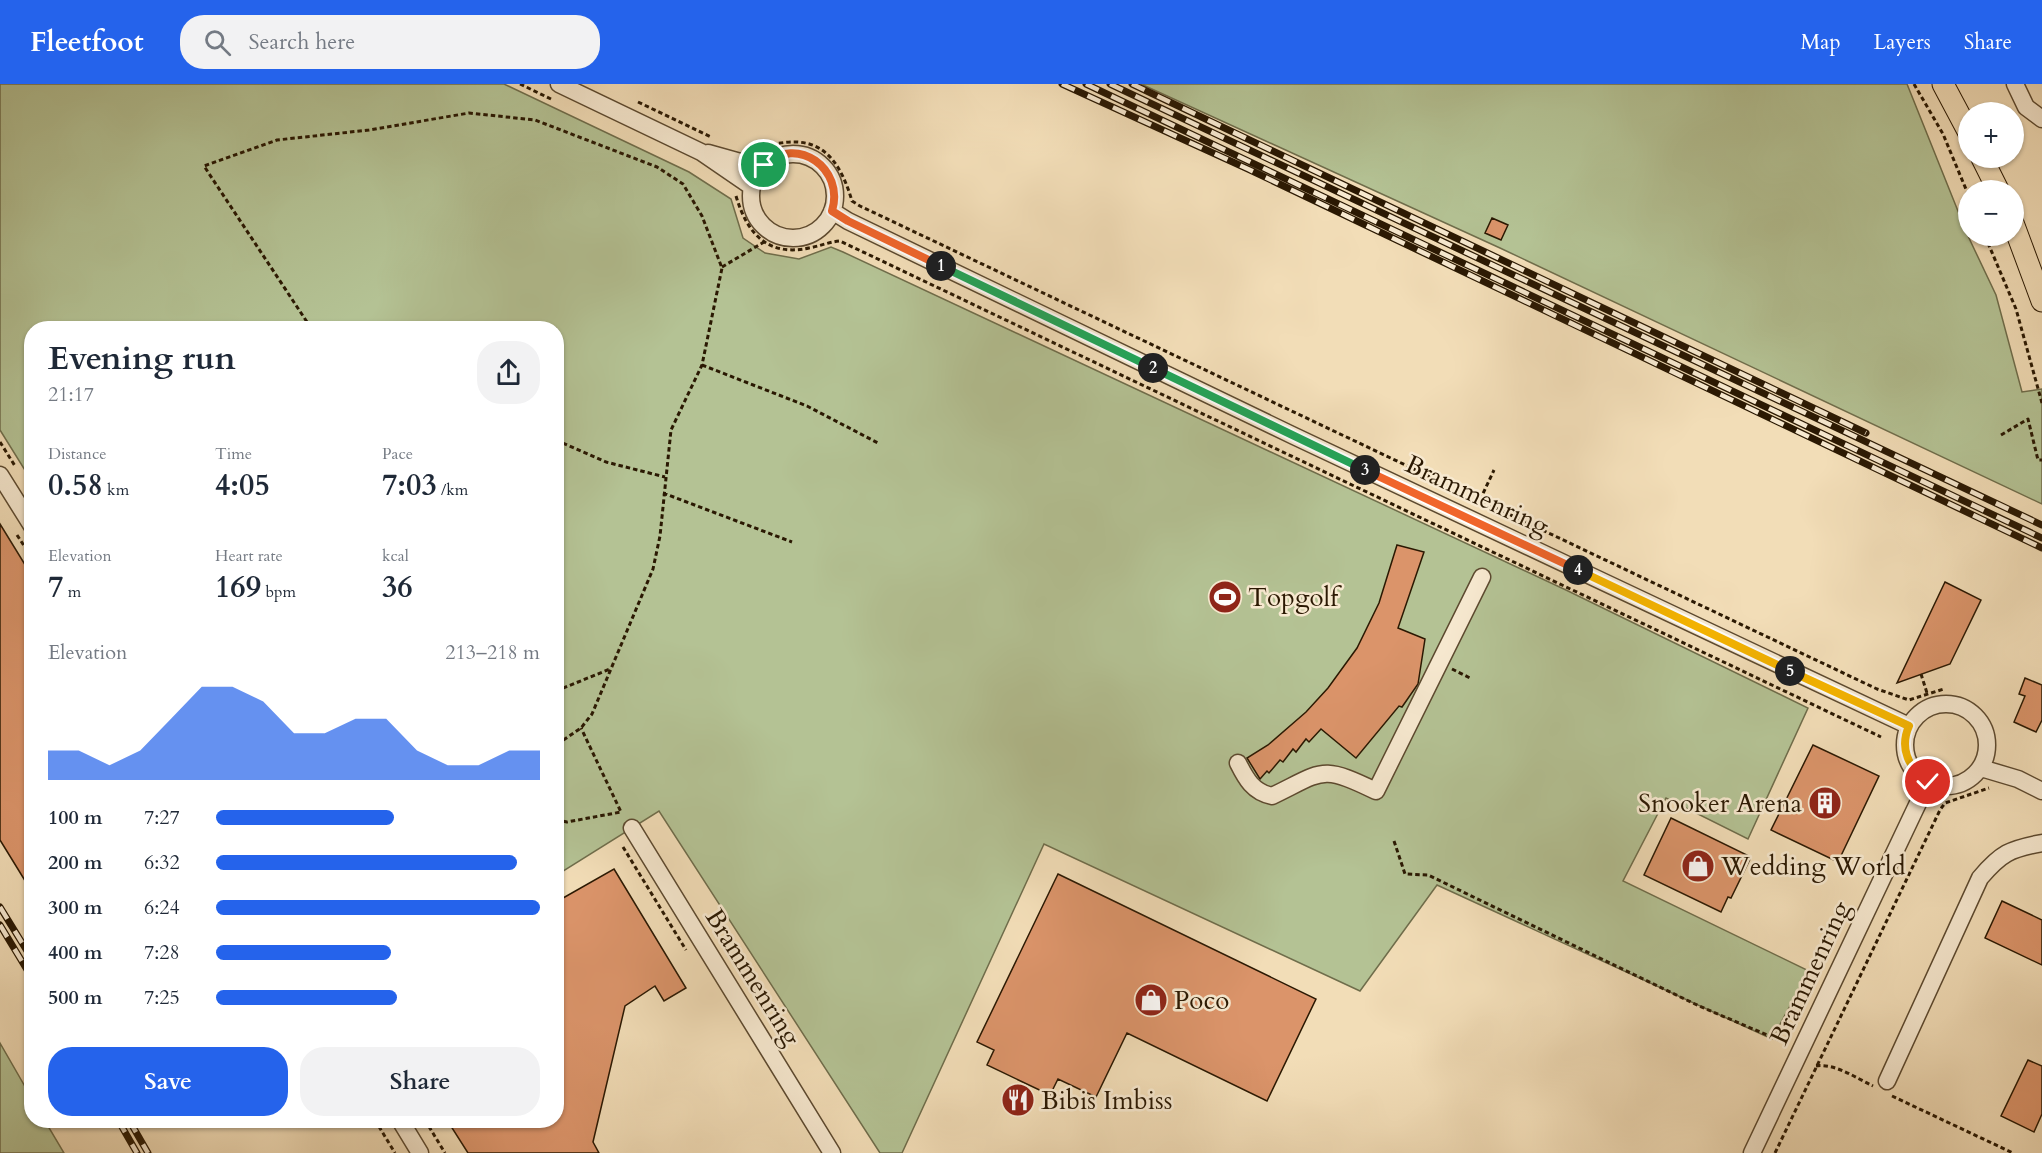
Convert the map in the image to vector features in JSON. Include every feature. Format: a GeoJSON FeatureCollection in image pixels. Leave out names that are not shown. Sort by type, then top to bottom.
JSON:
{"type":"FeatureCollection","features":[{"type":"Feature","properties":{"kind":"main road"},"geometry":{"type":"LineString","coordinates":[[1943,84],[1958,112]]}},
{"type":"Feature","properties":{"kind":"main road"},"geometry":{"type":"LineString","coordinates":[[2021,246],[2042,301]]}},
{"type":"Feature","properties":{"kind":"street"},"geometry":{"type":"LineString","coordinates":[[560,84],[701,152],[752,187]]}},
{"type":"Feature","properties":{"kind":"street"},"geometry":{"type":"LineString","coordinates":[[2015,84],[2026,107],[2042,120]]}},
{"type":"Feature","properties":{"kind":"street"},"geometry":{"type":"LineString","coordinates":[[701,152],[762,168]]}},
{"type":"Feature","properties":{"kind":"street"},"geometry":{"type":"LineString","coordinates":[[790,154],[805,156],[818,162],[828,172],[834,186],[832,211],[823,225],[811,233],[796,237],[780,235],[769,230],[759,220],[753,207],[752,187],[762,168],[775,158],[790,154]]}},
{"type":"Feature","properties":{"kind":"street","name":"Brammenring"},"geometry":{"type":"LineString","coordinates":[[832,211],[848,221],[1294,436],[1909,726]]}},
{"type":"Feature","properties":{"kind":"street"},"geometry":{"type":"LineString","coordinates":[[0,475],[24,513]]}},
{"type":"Feature","properties":{"kind":"street"},"geometry":{"type":"LineString","coordinates":[[1238,763],[1252,787],[1262,794],[1272,796],[1298,781],[1331,772],[1376,790],[1482,576]]}},
{"type":"Feature","properties":{"kind":"street"},"geometry":{"type":"LineString","coordinates":[[1939,705],[1956,706],[1969,711],[1985,735],[1987,750],[1981,768],[1961,784],[1945,786],[1928,782],[1913,769],[1907,755],[1904,742],[1909,726],[1916,716],[1939,705]]}},
{"type":"Feature","properties":{"kind":"street"},"geometry":{"type":"LineString","coordinates":[[1981,768],[2018,779],[2042,791]]}},
{"type":"Feature","properties":{"kind":"street","name":"Brammenring"},"geometry":{"type":"LineString","coordinates":[[1752,1153],[1928,782]]}},
{"type":"Feature","properties":{"kind":"street","name":"Brammenring"},"geometry":{"type":"LineString","coordinates":[[632,828],[832,1153]]}},
{"type":"Feature","properties":{"kind":"street"},"geometry":{"type":"LineString","coordinates":[[1882,1086],[1980,878],[1995,860],[2012,849],[2042,843]]}},
{"type":"Feature","properties":{"kind":"street"},"geometry":{"type":"LineString","coordinates":[[405,1128],[420,1153]]}},
{"type":"Feature","properties":{"kind":"path"},"geometry":{"type":"LineString","coordinates":[[520,84],[560,103]]}},
{"type":"Feature","properties":{"kind":"path"},"geometry":{"type":"LineString","coordinates":[[1914,84],[1943,134],[1962,180]]}},
{"type":"Feature","properties":{"kind":"path"},"geometry":{"type":"LineString","coordinates":[[631,99],[713,138]]}},
{"type":"Feature","properties":{"kind":"path"},"geometry":{"type":"LineString","coordinates":[[306,321],[204,166],[277,140],[369,130],[469,113],[535,120],[657,167],[682,184],[702,216],[722,268],[702,365],[672,430],[663,493],[660,536],[652,569],[592,714],[581,728],[564,740]]}},
{"type":"Feature","properties":{"kind":"path"},"geometry":{"type":"LineString","coordinates":[[752,151],[792,140],[823,149],[837,162],[852,201],[861,206],[1877,689],[1909,700],[1944,689]]}},
{"type":"Feature","properties":{"kind":"path"},"geometry":{"type":"LineString","coordinates":[[735,195],[748,228],[764,242],[787,250],[840,241],[1881,736]]}},
{"type":"Feature","properties":{"kind":"path"},"geometry":{"type":"LineString","coordinates":[[722,268],[764,242]]}},
{"type":"Feature","properties":{"kind":"path"},"geometry":{"type":"LineString","coordinates":[[1989,246],[2016,309],[2042,403]]}},
{"type":"Feature","properties":{"kind":"path"},"geometry":{"type":"LineString","coordinates":[[702,365],[807,406],[878,443]]}},
{"type":"Feature","properties":{"kind":"path"},"geometry":{"type":"LineString","coordinates":[[2001,435],[2028,419],[2038,460],[2042,460]]}},
{"type":"Feature","properties":{"kind":"path"},"geometry":{"type":"LineString","coordinates":[[564,444],[606,462],[665,477]]}},
{"type":"Feature","properties":{"kind":"path"},"geometry":{"type":"LineString","coordinates":[[1480,500],[1494,470]]}},
{"type":"Feature","properties":{"kind":"path"},"geometry":{"type":"LineString","coordinates":[[663,493],[792,542]]}},
{"type":"Feature","properties":{"kind":"path"},"geometry":{"type":"LineString","coordinates":[[564,688],[610,669]]}},
{"type":"Feature","properties":{"kind":"path"},"geometry":{"type":"LineString","coordinates":[[1922,675],[1928,694]]}},
{"type":"Feature","properties":{"kind":"path"},"geometry":{"type":"LineString","coordinates":[[564,821],[621,812],[581,728]]}},
{"type":"Feature","properties":{"kind":"path"},"geometry":{"type":"LineString","coordinates":[[1775,1153],[1945,803],[1997,787]]}},
{"type":"Feature","properties":{"kind":"path"},"geometry":{"type":"LineString","coordinates":[[1394,841],[1405,873],[1428,875],[1699,1006],[1801,1050]]}},
{"type":"Feature","properties":{"kind":"path"},"geometry":{"type":"LineString","coordinates":[[1816,1066],[1825,1065],[1882,1086],[2013,1153]]}},
{"type":"Feature","properties":{"kind":"path"},"geometry":{"type":"LineString","coordinates":[[380,1128],[395,1153]]}},
{"type":"Feature","properties":{"kind":"path"},"geometry":{"type":"LineString","coordinates":[[430,1128],[445,1153]]}},
{"type":"Feature","properties":{"kind":"green space"},"geometry":{"type":"Polygon","coordinates":[[[0,84],[504,84],[689,172],[731,199],[743,238],[765,253],[799,259],[831,247],[843,252],[1566,590],[1808,708],[1748,839],[1666,798],[1623,881],[1809,971],[1772,1039],[1437,885],[1360,991],[1044,844],[902,1153],[880,1153],[659,811],[564,871],[564,321],[24,321],[24,469],[0,430],[0,84]]]}},
{"type":"Feature","properties":{"kind":"green space"},"geometry":{"type":"Polygon","coordinates":[[[1141,84],[1907,84],[1958,211],[1958,246],[1973,246],[1996,295],[2022,392],[2042,389],[2042,504],[1500,248],[1141,84]]]}},
{"type":"Feature","properties":{"kind":"green space"},"geometry":{"type":"Polygon","coordinates":[[[0,1043],[24,1085],[24,1128],[49,1128],[64,1153],[0,1153],[0,1043]]]}},
{"type":"Feature","properties":{"kind":"building"},"geometry":{"type":"Polygon","coordinates":[[[1492,218],[1508,225],[1501,240],[1485,233],[1492,218]]]}},
{"type":"Feature","properties":{"kind":"building"},"geometry":{"type":"Polygon","coordinates":[[[0,524],[24,563],[24,879],[0,840],[0,524]]]}},
{"type":"Feature","properties":{"kind":"building"},"geometry":{"type":"Polygon","coordinates":[[[1397,545],[1424,552],[1398,628],[1425,639],[1418,684],[1402,707],[1399,706],[1356,758],[1321,729],[1309,742],[1306,739],[1296,752],[1293,749],[1283,762],[1280,760],[1269,773],[1267,771],[1260,779],[1247,758],[1268,745],[1306,712],[1328,688],[1357,648],[1379,603],[1397,545]]]}},
{"type":"Feature","properties":{"kind":"building"},"geometry":{"type":"Polygon","coordinates":[[[1945,582],[1981,600],[1950,664],[1897,683],[1945,582]]]}},
{"type":"Feature","properties":{"kind":"building"},"geometry":{"type":"Polygon","coordinates":[[[2025,678],[2042,685],[2042,720],[2036,732],[2014,722],[2025,696],[2019,694],[2025,678]]]}},
{"type":"Feature","properties":{"kind":"building","name":"Snooker Arena"},"geometry":{"type":"Polygon","coordinates":[[[1813,745],[1879,776],[1838,862],[1771,830],[1813,745]]]}},
{"type":"Feature","properties":{"kind":"building","name":"Wedding World"},"geometry":{"type":"Polygon","coordinates":[[[1671,818],[1751,857],[1731,898],[1728,897],[1721,912],[1644,875],[1671,818]]]}},
{"type":"Feature","properties":{"kind":"building"},"geometry":{"type":"Polygon","coordinates":[[[614,869],[686,988],[664,1001],[655,986],[625,1006],[593,1142],[599,1153],[468,1153],[452,1128],[564,1128],[564,897],[614,869]]]}},
{"type":"Feature","properties":{"kind":"building"},"geometry":{"type":"Polygon","coordinates":[[[1058,874],[1316,999],[1267,1101],[1127,1033],[1096,1097],[1058,1079],[1050,1095],[987,1065],[994,1050],[977,1042],[1058,874]]]}},
{"type":"Feature","properties":{"kind":"building"},"geometry":{"type":"Polygon","coordinates":[[[2002,901],[2042,920],[2042,965],[1985,938],[2002,901]]]}},
{"type":"Feature","properties":{"kind":"building"},"geometry":{"type":"Polygon","coordinates":[[[2028,1060],[2042,1066],[2042,1114],[2034,1132],[2001,1116],[2028,1060]]]}},
{"type":"Feature","properties":{"kind":"railway"},"geometry":{"type":"LineString","coordinates":[[1062,84],[1248,169],[2042,548]]}},
{"type":"Feature","properties":{"kind":"railway"},"geometry":{"type":"LineString","coordinates":[[1086,84],[2042,538]]}},
{"type":"Feature","properties":{"kind":"railway"},"geometry":{"type":"LineString","coordinates":[[1110,84],[2042,525]]}},
{"type":"Feature","properties":{"kind":"railway"},"geometry":{"type":"LineString","coordinates":[[1132,84],[1866,433]]}},
{"type":"Feature","properties":{"kind":"railway"},"geometry":{"type":"LineString","coordinates":[[0,907],[24,946]]}},
{"type":"Feature","properties":{"kind":"railway"},"geometry":{"type":"LineString","coordinates":[[0,925],[24,965]]}},
{"type":"Feature","properties":{"kind":"railway"},"geometry":{"type":"LineString","coordinates":[[123,1128],[137,1153]]}},
{"type":"Feature","properties":{"kind":"railway"},"geometry":{"type":"LineString","coordinates":[[134,1128],[148,1153]]}},
{"type":"Feature","properties":{"kind":"place","name":"Topgolf"},"geometry":{"type":"Point","coordinates":[1225,597]}},
{"type":"Feature","properties":{"kind":"place","name":"Snooker Arena"},"geometry":{"type":"Point","coordinates":[1825,803]}},
{"type":"Feature","properties":{"kind":"place","name":"Wedding World"},"geometry":{"type":"Point","coordinates":[1698,866]}},
{"type":"Feature","properties":{"kind":"place","name":"Poco"},"geometry":{"type":"Point","coordinates":[1151,1000]}},
{"type":"Feature","properties":{"kind":"place","name":"Bibis Imbiss"},"geometry":{"type":"Point","coordinates":[1018,1100]}},
{"type":"Feature","properties":{"kind":"route"},"geometry":{"type":"LineString","coordinates":[[764,165],[775,158],[790,154],[812,159],[818,162],[832,179],[835,195],[832,211],[848,221],[1294,436],[1909,726],[1904,742],[1907,755],[1913,769],[1928,782]]}}]}
